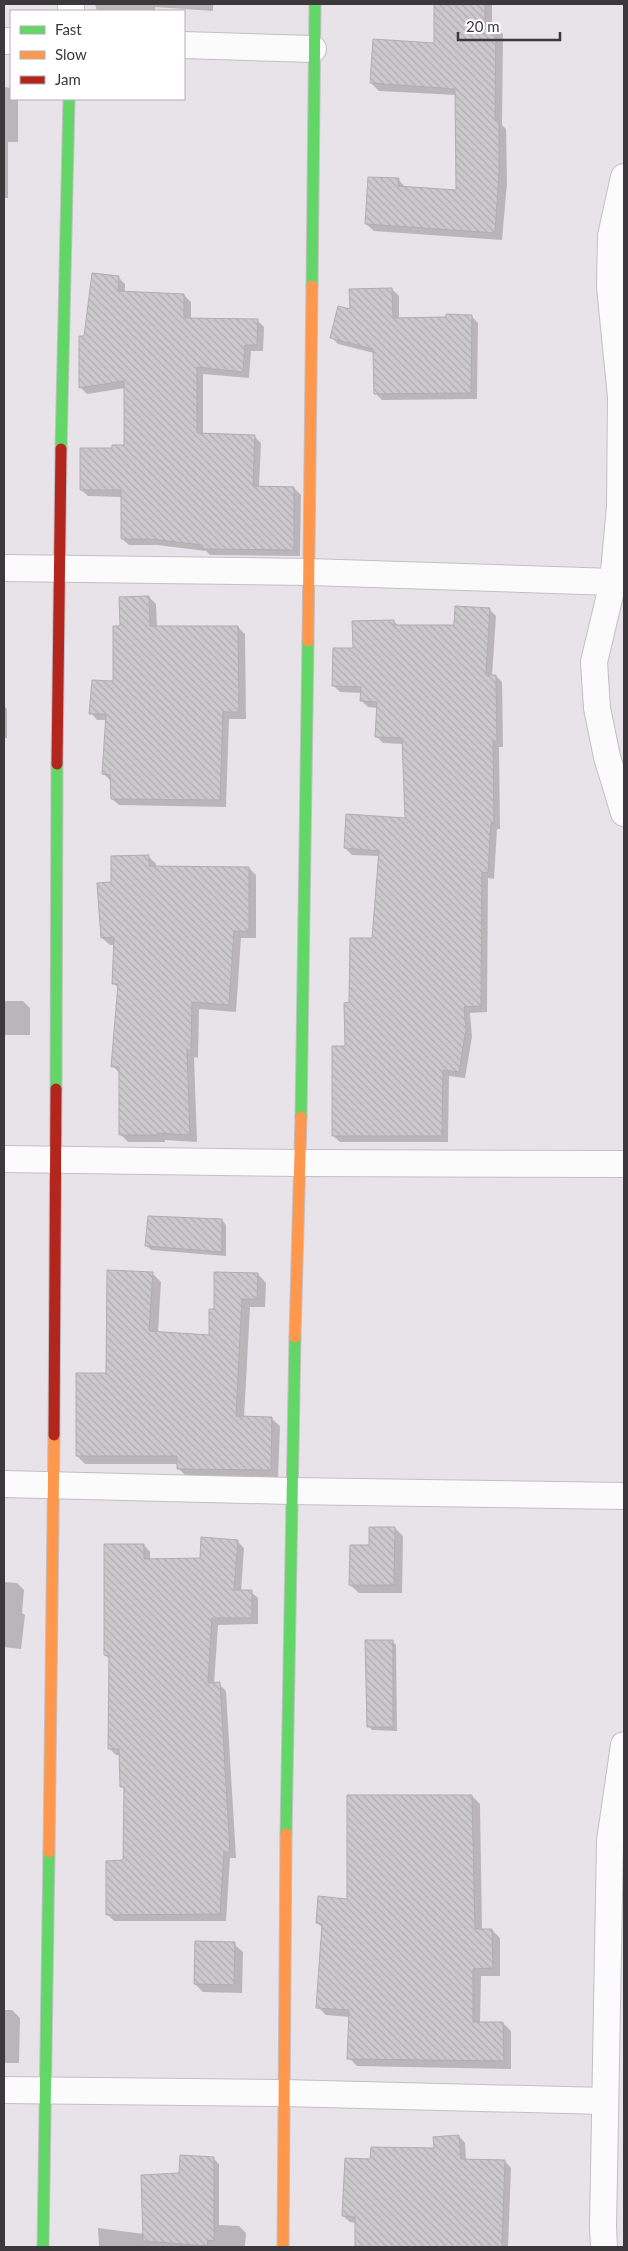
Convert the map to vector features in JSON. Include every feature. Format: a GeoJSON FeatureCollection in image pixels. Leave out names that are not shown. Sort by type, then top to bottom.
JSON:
{"type":"FeatureCollection","features":[{"type":"Feature","properties":{"kind":"street"},"geometry":{"type":"LineString","coordinates":[[283,2247],[283,2093],[291,1491],[300,1163],[315,4]]}},
{"type":"Feature","properties":{"kind":"street"},"geometry":{"type":"LineString","coordinates":[[185,45],[313,49]]}},
{"type":"Feature","properties":{"kind":"street"},"geometry":{"type":"LineString","coordinates":[[43,2247],[54,1484],[58,569],[69,100]]}},
{"type":"Feature","properties":{"kind":"street"},"geometry":{"type":"LineString","coordinates":[[624,177],[611,236],[610,286],[621,397],[620,507],[613,582],[594,662],[597,708],[607,757],[624,813]]}},
{"type":"Feature","properties":{"kind":"street"},"geometry":{"type":"LineString","coordinates":[[4,568],[309,572],[613,582]]}},
{"type":"Feature","properties":{"kind":"street"},"geometry":{"type":"LineString","coordinates":[[4,1159],[300,1163],[624,1164]]}},
{"type":"Feature","properties":{"kind":"street"},"geometry":{"type":"LineString","coordinates":[[4,1484],[624,1496]]}},
{"type":"Feature","properties":{"kind":"street"},"geometry":{"type":"LineString","coordinates":[[604,2247],[610,1841],[624,1745]]}},
{"type":"Feature","properties":{"kind":"street"},"geometry":{"type":"LineString","coordinates":[[4,2090],[283,2093],[605,2101]]}},
{"type":"Feature","properties":{"kind":"building"},"geometry":{"type":"Polygon","coordinates":[[[434,4],[485,4],[485,25],[496,25],[495,120],[499,120],[499,174],[495,233],[365,224],[368,177],[399,178],[398,186],[456,190],[455,89],[370,83],[373,39],[434,43],[434,4]]]}},
{"type":"Feature","properties":{"kind":"building"},"geometry":{"type":"Polygon","coordinates":[[[92,273],[119,276],[118,291],[184,294],[184,318],[258,319],[257,345],[245,345],[243,372],[197,367],[197,433],[255,435],[253,486],[294,487],[294,550],[202,549],[202,545],[150,539],[121,539],[121,490],[80,490],[80,448],[112,448],[112,445],[124,445],[124,381],[79,388],[79,336],[84,336],[92,273]]]}},
{"type":"Feature","properties":{"kind":"building"},"geometry":{"type":"Polygon","coordinates":[[[392,288],[393,318],[446,317],[446,314],[472,315],[471,393],[374,394],[373,349],[330,338],[338,306],[350,309],[349,289],[392,288]]]}},
{"type":"Feature","properties":{"kind":"building"},"geometry":{"type":"Polygon","coordinates":[[[149,596],[150,626],[238,626],[239,712],[223,712],[220,800],[111,799],[110,775],[102,774],[106,714],[89,714],[92,680],[113,681],[113,626],[120,626],[119,597],[149,596]]]}},
{"type":"Feature","properties":{"kind":"building"},"geometry":{"type":"Polygon","coordinates":[[[455,606],[490,608],[486,675],[496,675],[497,741],[493,741],[494,823],[491,823],[488,873],[482,872],[481,1006],[464,1007],[466,1030],[459,1072],[443,1070],[442,1136],[332,1136],[332,1046],[345,1046],[344,1003],[349,1002],[350,938],[372,938],[379,851],[344,848],[346,814],[405,818],[402,738],[375,737],[377,702],[360,701],[361,687],[332,686],[333,648],[353,648],[352,621],[394,620],[394,625],[454,625],[455,606]]]}},
{"type":"Feature","properties":{"kind":"building"},"geometry":{"type":"Polygon","coordinates":[[[149,855],[149,866],[249,867],[249,931],[234,931],[229,1005],[192,1002],[191,1050],[187,1050],[190,1135],[158,1133],[158,1135],[119,1135],[119,1067],[111,1067],[118,984],[112,984],[114,937],[101,938],[97,883],[111,882],[111,856],[149,855]]]}},
{"type":"Feature","properties":{"kind":"building"},"geometry":{"type":"Polygon","coordinates":[[[148,1216],[222,1219],[222,1252],[145,1246],[148,1216]]]}},
{"type":"Feature","properties":{"kind":"building"},"geometry":{"type":"Polygon","coordinates":[[[107,1270],[153,1272],[149,1331],[209,1335],[209,1309],[214,1309],[214,1272],[258,1273],[257,1299],[242,1299],[236,1416],[272,1417],[271,1470],[177,1469],[177,1456],[76,1456],[76,1373],[106,1373],[107,1270]]]}},
{"type":"Feature","properties":{"kind":"building"},"geometry":{"type":"Polygon","coordinates":[[[369,1527],[395,1527],[394,1585],[349,1585],[350,1545],[369,1545],[369,1527]]]}},
{"type":"Feature","properties":{"kind":"building"},"geometry":{"type":"Polygon","coordinates":[[[201,1537],[238,1540],[234,1590],[252,1590],[252,1618],[212,1618],[208,1683],[220,1682],[230,1852],[224,1852],[220,1914],[106,1915],[106,1861],[123,1860],[124,1787],[120,1787],[119,1749],[108,1749],[109,1656],[104,1655],[104,1544],[144,1544],[144,1559],[200,1558],[201,1537]]]}},
{"type":"Feature","properties":{"kind":"building"},"geometry":{"type":"Polygon","coordinates":[[[365,1640],[393,1640],[393,1727],[367,1727],[365,1640]]]}},
{"type":"Feature","properties":{"kind":"building"},"geometry":{"type":"Polygon","coordinates":[[[347,1795],[472,1795],[475,1929],[492,1929],[493,1968],[473,1969],[473,2022],[503,2022],[504,2061],[347,2059],[349,2010],[316,2008],[322,1924],[316,1923],[318,1896],[347,1899],[347,1795]]]}},
{"type":"Feature","properties":{"kind":"building"},"geometry":{"type":"Polygon","coordinates":[[[195,1941],[235,1942],[234,1985],[194,1984],[195,1941]]]}},
{"type":"Feature","properties":{"kind":"building"},"geometry":{"type":"Polygon","coordinates":[[[459,2135],[461,2159],[505,2160],[502,2247],[355,2247],[355,2217],[342,2216],[345,2158],[370,2159],[371,2147],[434,2148],[433,2137],[459,2135]]]}},
{"type":"Feature","properties":{"kind":"building"},"geometry":{"type":"Polygon","coordinates":[[[180,2155],[214,2157],[214,2241],[208,2240],[207,2246],[143,2241],[141,2175],[179,2173],[180,2155]]]}},
{"type":"Feature","properties":{"kind":"traffic: fast"},"geometry":{"type":"LineString","coordinates":[[312,286],[315,4]]}},
{"type":"Feature","properties":{"kind":"traffic: fast"},"geometry":{"type":"LineString","coordinates":[[61,449],[69,100]]}},
{"type":"Feature","properties":{"kind":"traffic: fast"},"geometry":{"type":"LineString","coordinates":[[301,1117],[308,641]]}},
{"type":"Feature","properties":{"kind":"traffic: fast"},"geometry":{"type":"LineString","coordinates":[[56,1089],[57,764]]}},
{"type":"Feature","properties":{"kind":"traffic: fast"},"geometry":{"type":"LineString","coordinates":[[286,1834],[295,1337]]}},
{"type":"Feature","properties":{"kind":"traffic: fast"},"geometry":{"type":"LineString","coordinates":[[43,2247],[49,1852]]}},
{"type":"Feature","properties":{"kind":"traffic: slow"},"geometry":{"type":"LineString","coordinates":[[308,641],[312,286]]}},
{"type":"Feature","properties":{"kind":"traffic: slow"},"geometry":{"type":"LineString","coordinates":[[295,1337],[301,1117]]}},
{"type":"Feature","properties":{"kind":"traffic: slow"},"geometry":{"type":"LineString","coordinates":[[49,1852],[54,1435]]}},
{"type":"Feature","properties":{"kind":"traffic: slow"},"geometry":{"type":"LineString","coordinates":[[283,2247],[286,1834]]}},
{"type":"Feature","properties":{"kind":"traffic: jam"},"geometry":{"type":"LineString","coordinates":[[57,764],[61,449]]}},
{"type":"Feature","properties":{"kind":"traffic: jam"},"geometry":{"type":"LineString","coordinates":[[54,1435],[56,1089]]}}]}
